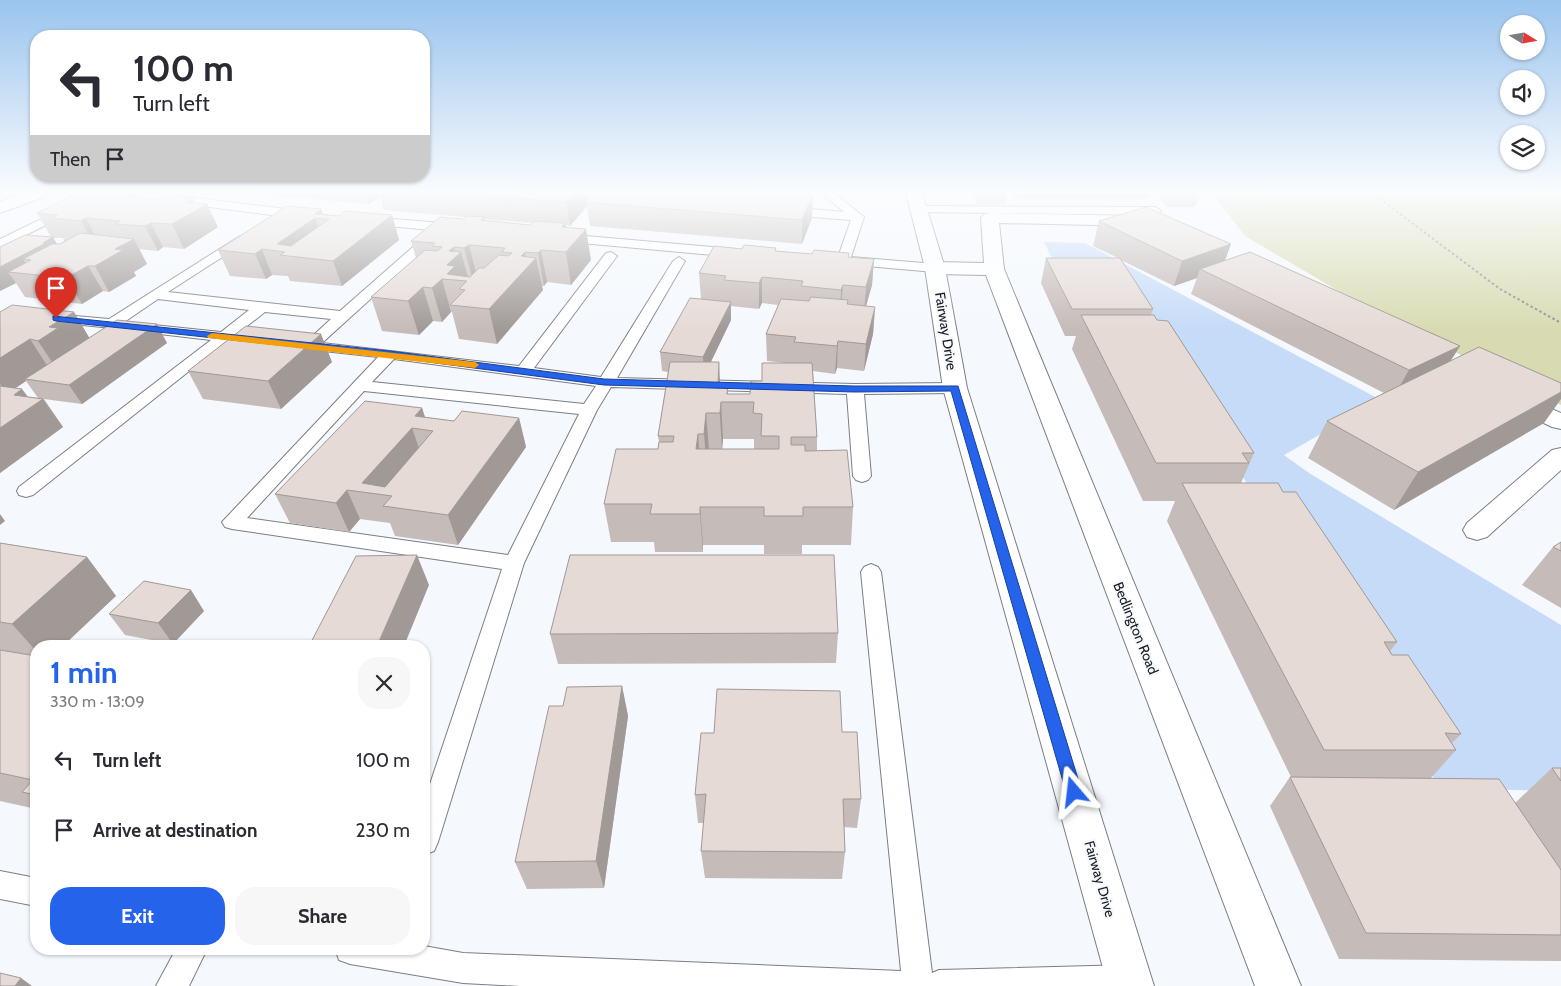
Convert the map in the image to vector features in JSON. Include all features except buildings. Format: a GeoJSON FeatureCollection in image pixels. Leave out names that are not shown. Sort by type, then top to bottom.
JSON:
{"type":"FeatureCollection","features":[{"type":"Feature","properties":{"kind":"street","name":"Fairway Drive"},"geometry":{"type":"LineString","coordinates":[[928,239],[936,268],[955,388],[1131,983]]}},
{"type":"Feature","properties":{"kind":"street","name":"Bedlington Road"},"geometry":{"type":"LineString","coordinates":[[992,239],[994,269],[1278,986]]}},
{"type":"Feature","properties":{"kind":"street"},"geometry":{"type":"LineString","coordinates":[[936,268],[994,269]]}},
{"type":"Feature","properties":{"kind":"street"},"geometry":{"type":"LineString","coordinates":[[1499,392],[1561,422]]}},
{"type":"Feature","properties":{"kind":"street"},"geometry":{"type":"LineString","coordinates":[[1477,530],[1561,456]]}},
{"type":"Feature","properties":{"kind":"lane"},"geometry":{"type":"LineString","coordinates":[[112,324],[241,239]]}},
{"type":"Feature","properties":{"kind":"lane"},"geometry":{"type":"LineString","coordinates":[[575,239],[745,253]]}},
{"type":"Feature","properties":{"kind":"lane"},"geometry":{"type":"LineString","coordinates":[[843,260],[850,239]]}},
{"type":"Feature","properties":{"kind":"lane"},"geometry":{"type":"LineString","coordinates":[[310,346],[426,242]]}},
{"type":"Feature","properties":{"kind":"lane"},"geometry":{"type":"LineString","coordinates":[[523,372],[612,256]]}},
{"type":"Feature","properties":{"kind":"lane"},"geometry":{"type":"LineString","coordinates":[[814,258],[936,268]]}},
{"type":"Feature","properties":{"kind":"lane"},"geometry":{"type":"LineString","coordinates":[[430,823],[514,563],[604,382],[678,260]]}},
{"type":"Feature","properties":{"kind":"lane"},"geometry":{"type":"LineString","coordinates":[[155,295],[343,316]]}},
{"type":"Feature","properties":{"kind":"lane"},"geometry":{"type":"LineString","coordinates":[[26,491],[262,307]]}},
{"type":"Feature","properties":{"kind":"lane"},"geometry":{"type":"LineString","coordinates":[[38,316],[390,354],[604,382],[854,389],[955,388]]}},
{"type":"Feature","properties":{"kind":"lane"},"geometry":{"type":"LineString","coordinates":[[390,354],[232,522],[514,563]]}},
{"type":"Feature","properties":{"kind":"lane"},"geometry":{"type":"LineString","coordinates":[[360,386],[589,410]]}},
{"type":"Feature","properties":{"kind":"lane"},"geometry":{"type":"LineString","coordinates":[[854,389],[862,476]]}},
{"type":"Feature","properties":{"kind":"lane"},"geometry":{"type":"LineString","coordinates":[[871,572],[918,986]]}},
{"type":"Feature","properties":{"kind":"lane"},"geometry":{"type":"LineString","coordinates":[[0,885],[30,891]]}},
{"type":"Feature","properties":{"kind":"lane"},"geometry":{"type":"LineString","coordinates":[[172,986],[189,955]]}},
{"type":"Feature","properties":{"kind":"lane"},"geometry":{"type":"LineString","coordinates":[[403,955],[463,968],[741,983],[899,986]]}},
{"type":"Feature","properties":{"kind":"lane"},"geometry":{"type":"LineString","coordinates":[[939,986],[1131,983]]}},
{"type":"Feature","properties":{"kind":"path"},"geometry":{"type":"LineString","coordinates":[[1430,239],[1500,289],[1561,323]]}},
{"type":"Feature","properties":{"kind":"green space"},"geometry":{"type":"Polygon","coordinates":[[[1250,239],[1561,239],[1561,405],[1369,309],[1250,239]]]}},
{"type":"Feature","properties":{"kind":"water"},"geometry":{"type":"Polygon","coordinates":[[[1044,242],[1085,243],[1381,400],[1284,455],[1309,473],[1561,625],[1561,791],[1440,788],[1277,528],[1113,283],[1057,269],[1044,242]]]}},
{"type":"Feature","properties":{"kind":"slow traffic"},"geometry":{"type":"LineString","coordinates":[[212,336],[475,365]]}},
{"type":"Feature","properties":{"kind":"route"},"geometry":{"type":"LineString","coordinates":[[56,318],[390,354],[604,382],[854,389],[955,388],[1074,792]]}}]}
